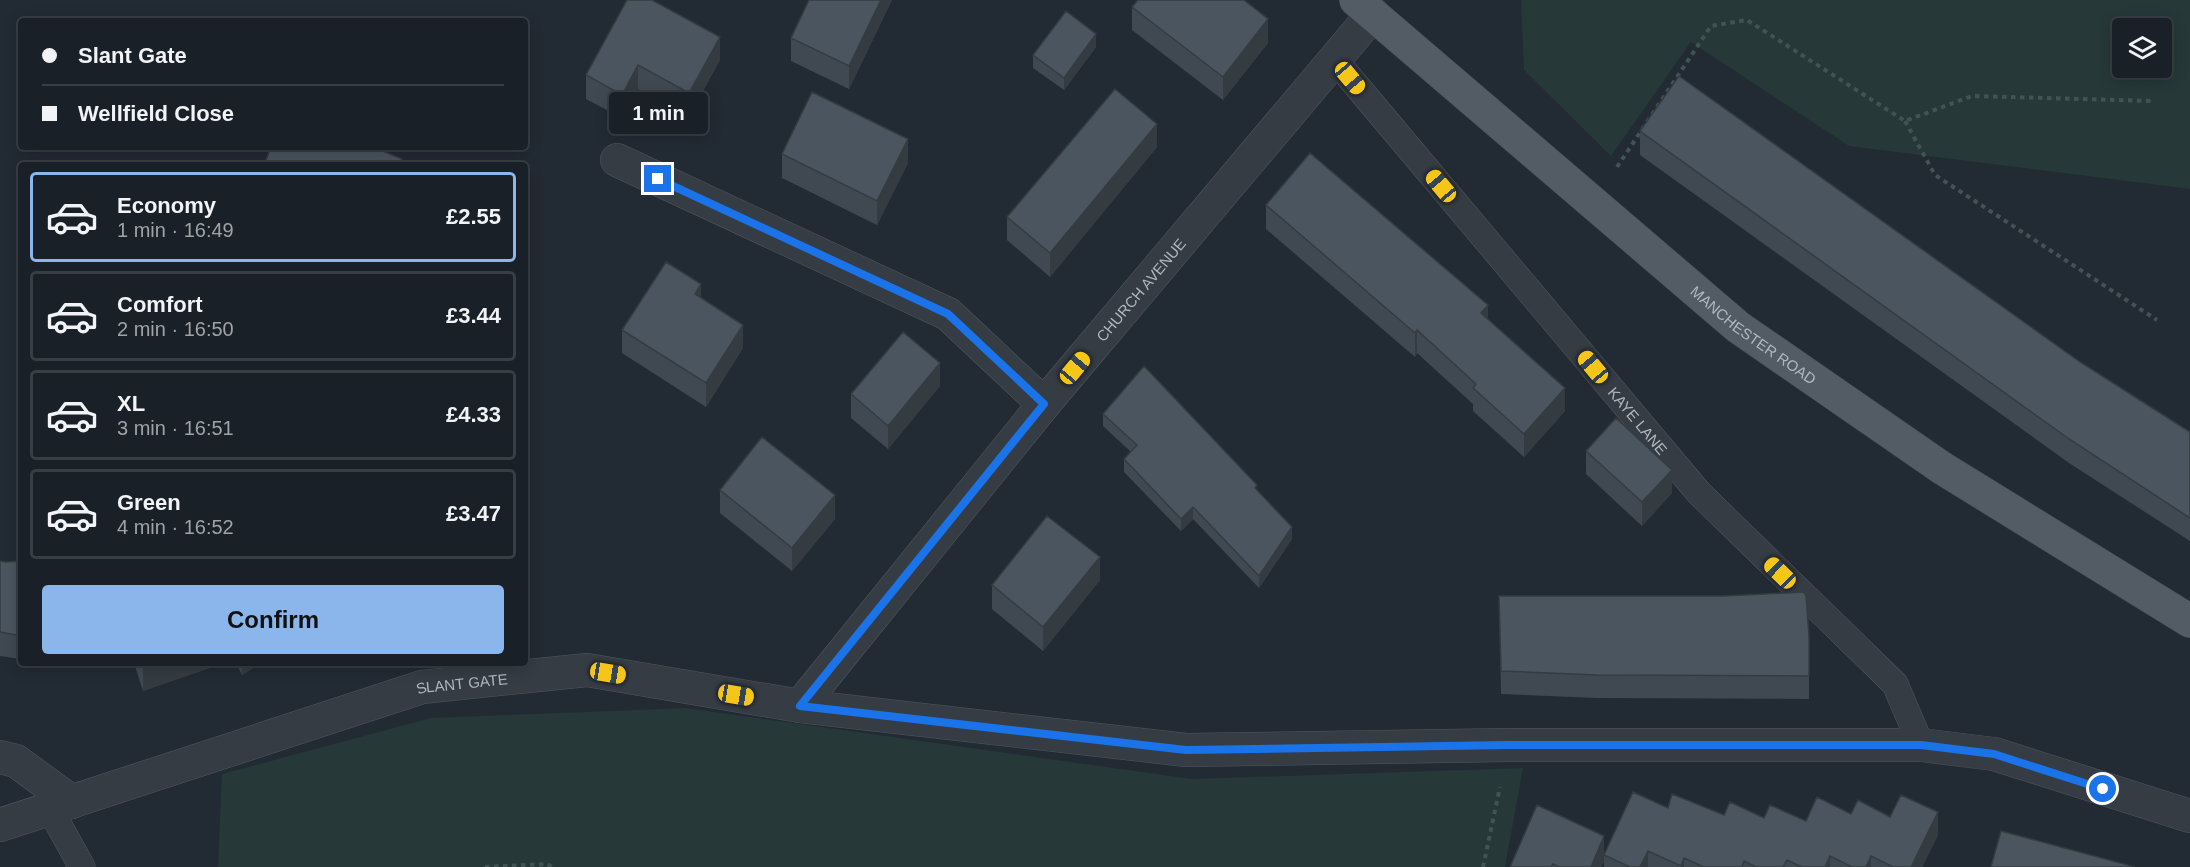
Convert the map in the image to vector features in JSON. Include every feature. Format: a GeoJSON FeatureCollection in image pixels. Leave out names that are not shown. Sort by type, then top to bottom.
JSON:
{"type":"FeatureCollection","features":[{"type":"Feature","properties":{"kind":"main road","name":"MANCHESTER ROAD"},"geometry":{"type":"LineString","coordinates":[[1365,7],[1738,327],[1942,468],[2190,621]]}},
{"type":"Feature","properties":{"kind":"street","name":"CHURCH AVENUE"},"geometry":{"type":"LineString","coordinates":[[800,706],[1044,404],[1335,60],[1365,7]]}},
{"type":"Feature","properties":{"kind":"street"},"geometry":{"type":"LineString","coordinates":[[617,160],[948,314],[1044,404]]}},
{"type":"Feature","properties":{"kind":"street","name":"SLANT GATE"},"geometry":{"type":"LineString","coordinates":[[0,825],[422,687],[587,670],[800,706],[1186,750],[1508,745],[1921,745],[1994,754],[2190,816]]}},
{"type":"Feature","properties":{"kind":"street"},"geometry":{"type":"LineString","coordinates":[[0,757],[16,760],[61,806]]}},
{"type":"Feature","properties":{"kind":"lane","name":"KAYE LANE"},"geometry":{"type":"LineString","coordinates":[[1335,60],[1699,493],[1895,684],[1921,745]]}},
{"type":"Feature","properties":{"kind":"lane"},"geometry":{"type":"LineString","coordinates":[[61,806],[82,867]]}},
{"type":"Feature","properties":{"kind":"path"},"geometry":{"type":"LineString","coordinates":[[1593,202],[1711,26],[1747,20],[1905,121],[1935,175],[2157,320]]}},
{"type":"Feature","properties":{"kind":"path"},"geometry":{"type":"LineString","coordinates":[[1905,121],[1972,96],[2154,101]]}},
{"type":"Feature","properties":{"kind":"path"},"geometry":{"type":"LineString","coordinates":[[1483,867],[1508,745]]}},
{"type":"Feature","properties":{"kind":"path"},"geometry":{"type":"LineString","coordinates":[[485,867],[548,864],[552,867]]}},
{"type":"Feature","properties":{"kind":"shaded area"},"geometry":{"type":"Polygon","coordinates":[[[1521,0],[2190,0],[2190,189],[1849,146],[1691,42],[1611,156],[1524,70],[1521,0]]]}},
{"type":"Feature","properties":{"kind":"shaded area"},"geometry":{"type":"Polygon","coordinates":[[[686,708],[1192,779],[1523,768],[1505,867],[218,867],[222,774],[431,718],[686,708]]]}},
{"type":"Feature","properties":{"kind":"building"},"geometry":{"type":"Polygon","coordinates":[[[627,0],[652,0],[720,37],[689,93],[638,65],[622,95],[586,75],[627,0]]]}},
{"type":"Feature","properties":{"kind":"building"},"geometry":{"type":"Polygon","coordinates":[[[809,0],[881,0],[849,66],[791,38],[809,0]]]}},
{"type":"Feature","properties":{"kind":"building"},"geometry":{"type":"Polygon","coordinates":[[[1138,0],[1244,0],[1268,19],[1223,77],[1132,7],[1138,0]]]}},
{"type":"Feature","properties":{"kind":"building"},"geometry":{"type":"Polygon","coordinates":[[[1066,11],[1096,34],[1064,78],[1033,55],[1066,11]]]}},
{"type":"Feature","properties":{"kind":"building"},"geometry":{"type":"Polygon","coordinates":[[[1679,76],[2080,362],[2190,432],[2190,518],[2069,439],[1640,131],[1679,76]]]}},
{"type":"Feature","properties":{"kind":"building"},"geometry":{"type":"Polygon","coordinates":[[[1115,89],[1157,124],[1050,253],[1007,217],[1115,89]]]}},
{"type":"Feature","properties":{"kind":"building"},"geometry":{"type":"Polygon","coordinates":[[[812,92],[908,139],[877,201],[782,154],[812,92]]]}},
{"type":"Feature","properties":{"kind":"building"},"geometry":{"type":"Polygon","coordinates":[[[270,150],[380,150],[402,159],[401,162],[265,162],[270,150]]]}},
{"type":"Feature","properties":{"kind":"building"},"geometry":{"type":"Polygon","coordinates":[[[1310,153],[1488,305],[1481,313],[1565,388],[1524,434],[1473,388],[1476,384],[1417,330],[1415,333],[1266,205],[1310,153]]]}},
{"type":"Feature","properties":{"kind":"building"},"geometry":{"type":"Polygon","coordinates":[[[666,262],[701,284],[695,294],[743,325],[706,383],[622,330],[666,262]]]}},
{"type":"Feature","properties":{"kind":"building"},"geometry":{"type":"Polygon","coordinates":[[[903,332],[940,363],[888,426],[851,394],[903,332]]]}},
{"type":"Feature","properties":{"kind":"building"},"geometry":{"type":"Polygon","coordinates":[[[1144,366],[1257,485],[1255,488],[1292,527],[1259,576],[1193,507],[1181,519],[1124,459],[1137,445],[1103,414],[1144,366]]]}},
{"type":"Feature","properties":{"kind":"building"},"geometry":{"type":"Polygon","coordinates":[[[1616,418],[1672,470],[1642,502],[1586,451],[1616,418]]]}},
{"type":"Feature","properties":{"kind":"building"},"geometry":{"type":"Polygon","coordinates":[[[762,437],[835,495],[792,548],[720,490],[762,437]]]}},
{"type":"Feature","properties":{"kind":"building"},"geometry":{"type":"Polygon","coordinates":[[[1047,516],[1100,557],[1043,627],[992,585],[1047,516]]]}},
{"type":"Feature","properties":{"kind":"building"},"geometry":{"type":"Polygon","coordinates":[[[0,561],[18,561],[18,635],[0,632],[0,561]]]}},
{"type":"Feature","properties":{"kind":"building"},"geometry":{"type":"Polygon","coordinates":[[[1803,592],[1806,595],[1809,636],[1809,676],[1597,675],[1501,671],[1499,596],[1724,596],[1803,592]]]}},
{"type":"Feature","properties":{"kind":"building"},"geometry":{"type":"Polygon","coordinates":[[[1633,792],[1668,808],[1672,794],[1724,815],[1730,802],[1764,818],[1770,805],[1806,821],[1817,797],[1851,814],[1858,800],[1890,817],[1901,795],[1938,812],[1911,867],[1893,867],[1871,856],[1866,867],[1852,867],[1830,856],[1825,867],[1802,867],[1787,860],[1783,867],[1756,867],[1744,861],[1742,867],[1704,867],[1684,858],[1681,866],[1648,851],[1640,867],[1630,867],[1604,855],[1633,792]]]}},
{"type":"Feature","properties":{"kind":"building"},"geometry":{"type":"Polygon","coordinates":[[[1537,805],[1604,836],[1591,867],[1559,867],[1553,864],[1551,867],[1510,867],[1537,805]]]}},
{"type":"Feature","properties":{"kind":"building"},"geometry":{"type":"Polygon","coordinates":[[[2001,831],[2135,867],[1991,867],[2001,831]]]}},
{"type":"Feature","properties":{"kind":"route"},"geometry":{"type":"LineString","coordinates":[[658,179],[948,314],[1044,404],[800,706],[1186,750],[1508,745],[1921,745],[1994,754],[2103,789]]}}]}
